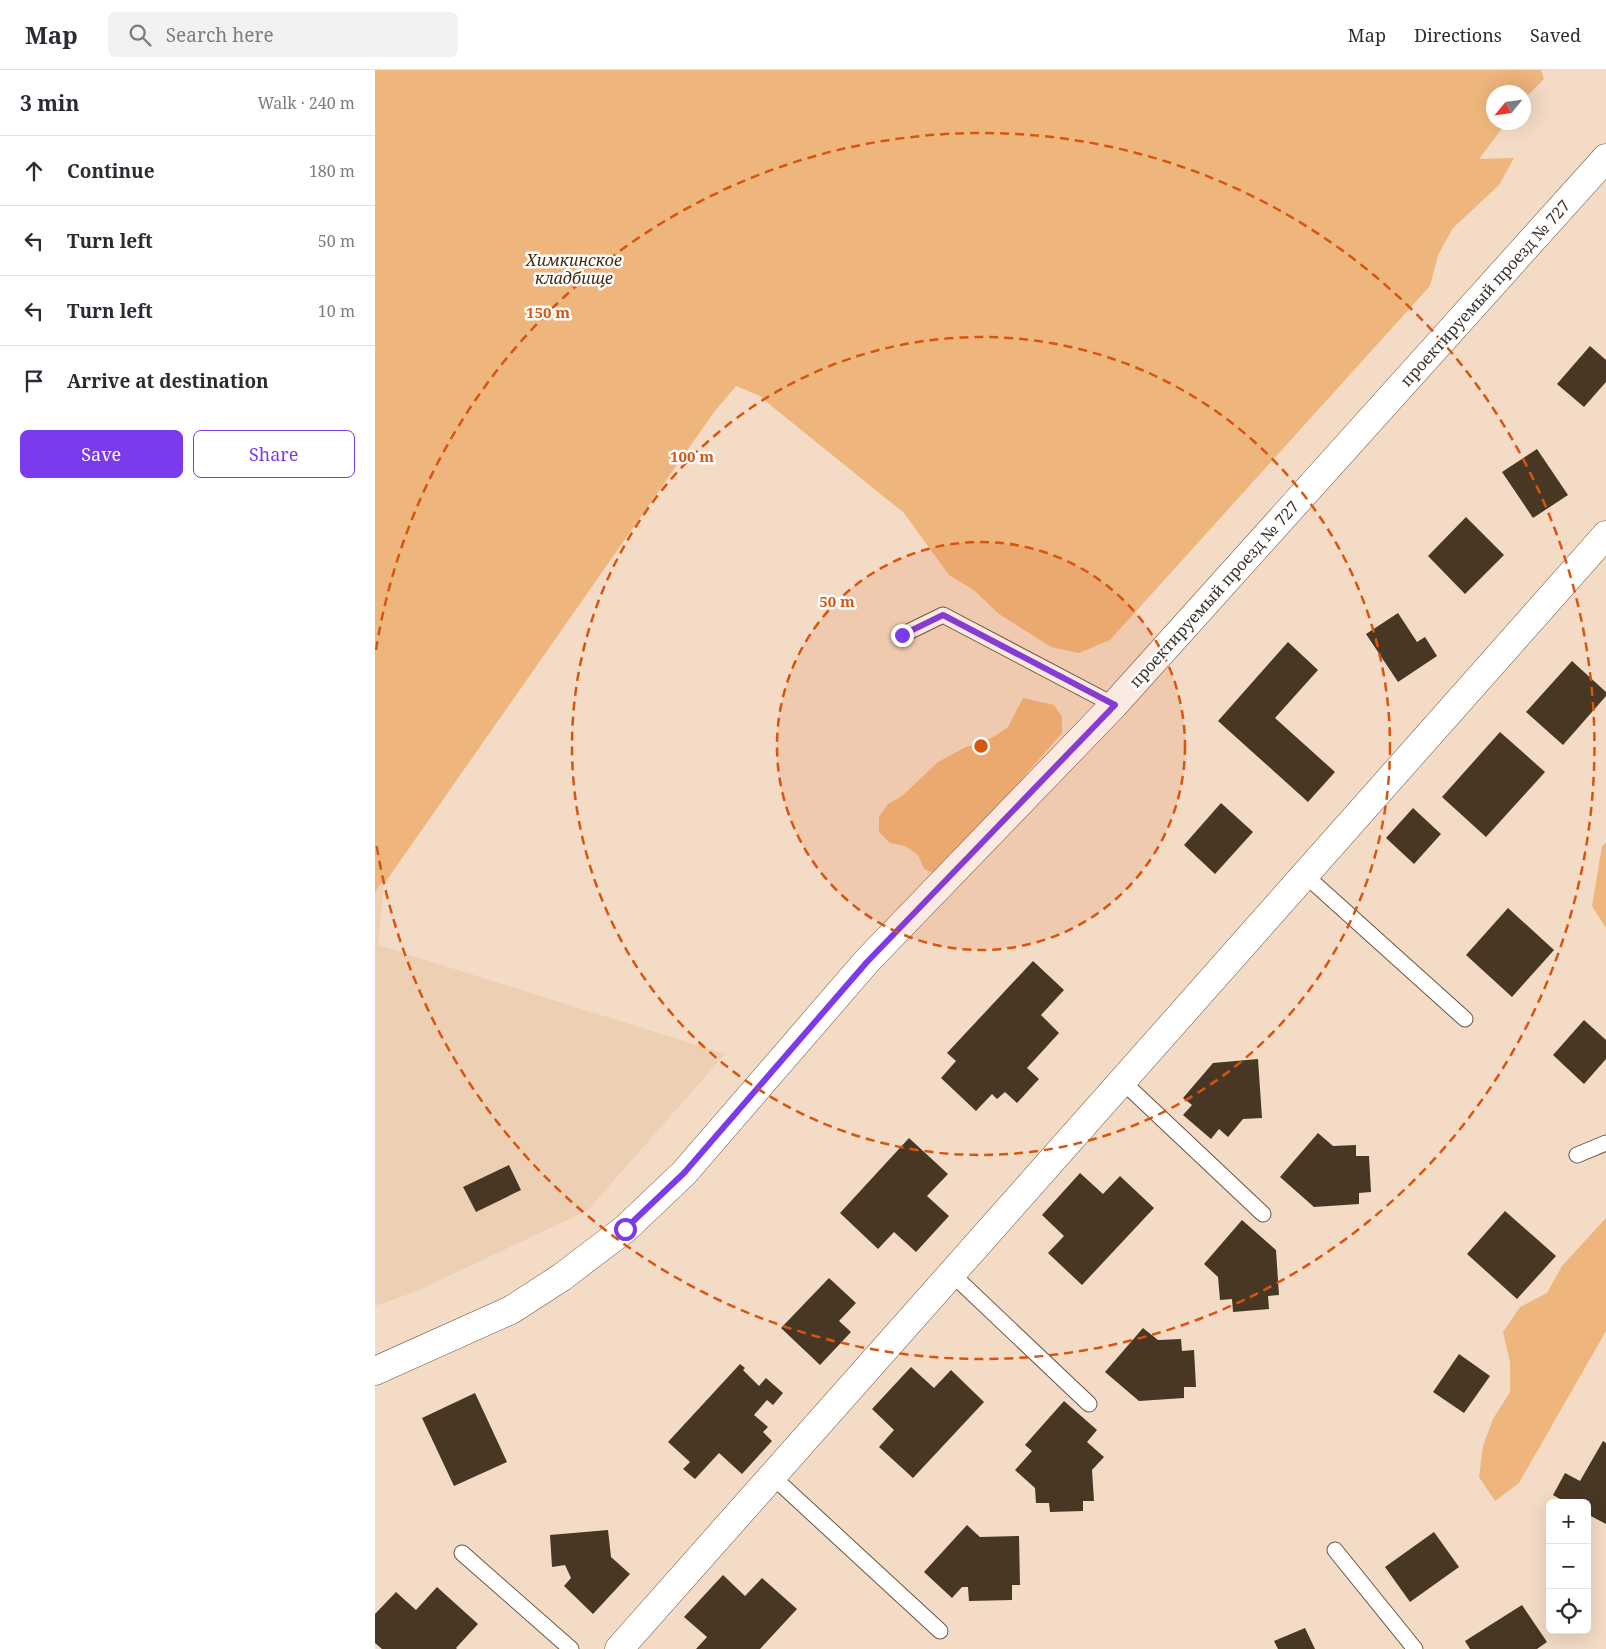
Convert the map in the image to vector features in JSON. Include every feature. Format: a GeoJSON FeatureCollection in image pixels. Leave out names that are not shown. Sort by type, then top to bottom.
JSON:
{"type":"FeatureCollection","features":[{"type":"Feature","properties":{"kind":"street","name":"проектируемый проезд № 727"},"geometry":{"type":"LineString","coordinates":[[375,1371],[511,1310],[562,1278],[625,1229],[684,1173],[867,962],[1115,705],[1606,158]]}},
{"type":"Feature","properties":{"kind":"street"},"geometry":{"type":"LineString","coordinates":[[619,1649],[1606,535]]}},
{"type":"Feature","properties":{"kind":"lane"},"geometry":{"type":"LineString","coordinates":[[902,635],[943,615],[1115,705]]}},
{"type":"Feature","properties":{"kind":"lane"},"geometry":{"type":"LineString","coordinates":[[1305,875],[1465,1019]]}},
{"type":"Feature","properties":{"kind":"lane"},"geometry":{"type":"LineString","coordinates":[[1122,1081],[1263,1214]]}},
{"type":"Feature","properties":{"kind":"lane"},"geometry":{"type":"LineString","coordinates":[[1577,1155],[1606,1143]]}},
{"type":"Feature","properties":{"kind":"lane"},"geometry":{"type":"LineString","coordinates":[[952,1274],[1089,1404]]}},
{"type":"Feature","properties":{"kind":"lane"},"geometry":{"type":"LineString","coordinates":[[772,1476],[940,1631]]}},
{"type":"Feature","properties":{"kind":"lane"},"geometry":{"type":"LineString","coordinates":[[1335,1550],[1415,1649]]}},
{"type":"Feature","properties":{"kind":"lane"},"geometry":{"type":"LineString","coordinates":[[462,1553],[571,1649]]}},
{"type":"Feature","properties":{"kind":"shaded area"},"geometry":{"type":"Polygon","coordinates":[[[375,881],[384,884],[378,945],[725,1054],[588,1210],[415,1292],[375,1306],[375,881]]]}},
{"type":"Feature","properties":{"kind":"green space","name":"Химкинское кладбище"},"geometry":{"type":"Polygon","coordinates":[[[375,70],[1541,70],[1544,79],[1531,92],[1531,85],[1486,85],[1486,130],[1501,130],[1479,159],[1514,158],[1499,185],[1453,228],[1438,255],[1430,286],[1110,640],[1079,653],[1051,647],[999,614],[975,591],[949,575],[904,513],[758,395],[736,386],[714,412],[384,884],[381,883],[375,892],[375,70]]]}},
{"type":"Feature","properties":{"kind":"green space"},"geometry":{"type":"Polygon","coordinates":[[[1023,698],[1054,705],[1062,717],[1062,733],[938,875],[924,869],[918,855],[905,846],[890,843],[879,832],[879,817],[888,804],[902,796],[938,762],[966,747],[981,743],[995,736],[1008,727],[1023,698]]]}},
{"type":"Feature","properties":{"kind":"green space"},"geometry":{"type":"Polygon","coordinates":[[[1606,843],[1606,928],[1592,906],[1602,846],[1606,843]]]}},
{"type":"Feature","properties":{"kind":"green space"},"geometry":{"type":"Polygon","coordinates":[[[1606,1218],[1606,1331],[1519,1483],[1495,1501],[1479,1477],[1483,1446],[1493,1419],[1510,1392],[1510,1362],[1503,1332],[1520,1307],[1547,1293],[1562,1266],[1606,1218]]]}},
{"type":"Feature","properties":{"kind":"building"},"geometry":{"type":"Polygon","coordinates":[[[1590,346],[1606,360],[1606,382],[1584,407],[1557,384],[1590,346]]]}},
{"type":"Feature","properties":{"kind":"building"},"geometry":{"type":"Polygon","coordinates":[[[1537,449],[1568,495],[1533,518],[1502,472],[1537,449]]]}},
{"type":"Feature","properties":{"kind":"building"},"geometry":{"type":"Polygon","coordinates":[[[1466,517],[1504,555],[1465,594],[1428,556],[1466,517]]]}},
{"type":"Feature","properties":{"kind":"building"},"geometry":{"type":"Polygon","coordinates":[[[1398,613],[1417,642],[1425,637],[1437,656],[1398,682],[1366,634],[1398,613]]]}},
{"type":"Feature","properties":{"kind":"building"},"geometry":{"type":"Polygon","coordinates":[[[1288,642],[1318,670],[1275,718],[1335,772],[1308,802],[1218,721],[1288,642]]]}},
{"type":"Feature","properties":{"kind":"building"},"geometry":{"type":"Polygon","coordinates":[[[1572,661],[1606,692],[1606,696],[1563,745],[1526,712],[1572,661]]]}},
{"type":"Feature","properties":{"kind":"building"},"geometry":{"type":"Polygon","coordinates":[[[1500,732],[1545,772],[1486,837],[1442,797],[1500,732]]]}},
{"type":"Feature","properties":{"kind":"building"},"geometry":{"type":"Polygon","coordinates":[[[1221,803],[1253,832],[1215,874],[1184,845],[1221,803]]]}},
{"type":"Feature","properties":{"kind":"building"},"geometry":{"type":"Polygon","coordinates":[[[1413,808],[1441,834],[1414,864],[1386,838],[1413,808]]]}},
{"type":"Feature","properties":{"kind":"building"},"geometry":{"type":"Polygon","coordinates":[[[1508,908],[1554,950],[1512,997],[1466,955],[1508,908]]]}},
{"type":"Feature","properties":{"kind":"building"},"geometry":{"type":"Polygon","coordinates":[[[1033,961],[1064,990],[1041,1015],[1059,1033],[1027,1068],[1039,1079],[1017,1103],[1005,1092],[997,1099],[992,1094],[976,1111],[941,1078],[956,1061],[947,1053],[1033,961]]]}},
{"type":"Feature","properties":{"kind":"building"},"geometry":{"type":"Polygon","coordinates":[[[1584,1020],[1606,1040],[1606,1059],[1584,1084],[1553,1055],[1584,1020]]]}},
{"type":"Feature","properties":{"kind":"building"},"geometry":{"type":"Polygon","coordinates":[[[1258,1059],[1262,1118],[1243,1119],[1228,1137],[1219,1129],[1211,1139],[1183,1115],[1192,1105],[1183,1098],[1213,1063],[1258,1059]]]}},
{"type":"Feature","properties":{"kind":"building"},"geometry":{"type":"Polygon","coordinates":[[[1318,1133],[1333,1146],[1356,1145],[1356,1156],[1369,1156],[1371,1192],[1359,1193],[1359,1204],[1314,1207],[1280,1177],[1318,1133]]]}},
{"type":"Feature","properties":{"kind":"building"},"geometry":{"type":"Polygon","coordinates":[[[909,1138],[948,1174],[927,1196],[949,1216],[916,1252],[894,1232],[878,1249],[840,1213],[909,1138]]]}},
{"type":"Feature","properties":{"kind":"building"},"geometry":{"type":"Polygon","coordinates":[[[509,1165],[521,1190],[476,1212],[463,1187],[509,1165]]]}},
{"type":"Feature","properties":{"kind":"building"},"geometry":{"type":"Polygon","coordinates":[[[1080,1173],[1103,1194],[1120,1176],[1154,1208],[1082,1285],[1048,1253],[1064,1236],[1042,1215],[1080,1173]]]}},
{"type":"Feature","properties":{"kind":"building"},"geometry":{"type":"Polygon","coordinates":[[[1505,1211],[1556,1256],[1517,1299],[1467,1254],[1505,1211]]]}},
{"type":"Feature","properties":{"kind":"building"},"geometry":{"type":"Polygon","coordinates":[[[1242,1220],[1276,1250],[1279,1295],[1268,1296],[1269,1309],[1233,1312],[1232,1299],[1220,1300],[1218,1277],[1204,1264],[1242,1220]]]}},
{"type":"Feature","properties":{"kind":"building"},"geometry":{"type":"Polygon","coordinates":[[[829,1278],[856,1303],[839,1321],[851,1332],[820,1365],[781,1328],[829,1278]]]}},
{"type":"Feature","properties":{"kind":"building"},"geometry":{"type":"Polygon","coordinates":[[[1143,1328],[1158,1340],[1181,1339],[1182,1351],[1194,1350],[1196,1387],[1184,1387],[1184,1398],[1139,1401],[1105,1372],[1143,1328]]]}},
{"type":"Feature","properties":{"kind":"building"},"geometry":{"type":"Polygon","coordinates":[[[1459,1354],[1490,1376],[1464,1413],[1433,1392],[1459,1354]]]}},
{"type":"Feature","properties":{"kind":"building"},"geometry":{"type":"Polygon","coordinates":[[[740,1364],[745,1368],[743,1370],[759,1386],[766,1378],[783,1393],[773,1405],[767,1400],[754,1415],[768,1427],[763,1432],[772,1441],[742,1474],[719,1453],[695,1479],[683,1469],[690,1462],[668,1442],[740,1364]]]}},
{"type":"Feature","properties":{"kind":"building"},"geometry":{"type":"Polygon","coordinates":[[[911,1367],[934,1388],[951,1370],[984,1402],[913,1478],[879,1447],[894,1430],[872,1409],[911,1367]]]}},
{"type":"Feature","properties":{"kind":"building"},"geometry":{"type":"Polygon","coordinates":[[[475,1393],[507,1462],[454,1486],[422,1418],[475,1393]]]}},
{"type":"Feature","properties":{"kind":"building"},"geometry":{"type":"Polygon","coordinates":[[[1064,1401],[1097,1430],[1087,1442],[1104,1457],[1092,1470],[1094,1501],[1083,1501],[1083,1511],[1050,1512],[1049,1503],[1036,1503],[1035,1488],[1015,1470],[1032,1451],[1025,1445],[1064,1401]]]}},
{"type":"Feature","properties":{"kind":"building"},"geometry":{"type":"Polygon","coordinates":[[[1603,1441],[1606,1443],[1606,1524],[1591,1516],[1591,1499],[1560,1499],[1553,1495],[1565,1473],[1580,1481],[1603,1441]]]}},
{"type":"Feature","properties":{"kind":"building"},"geometry":{"type":"Polygon","coordinates":[[[967,1525],[980,1537],[1019,1536],[1020,1585],[1012,1585],[1012,1600],[969,1601],[968,1587],[962,1587],[952,1598],[924,1572],[967,1525]]]}},
{"type":"Feature","properties":{"kind":"building"},"geometry":{"type":"Polygon","coordinates":[[[608,1530],[611,1557],[630,1574],[593,1614],[564,1586],[571,1578],[565,1565],[552,1567],[550,1535],[608,1530]]]}},
{"type":"Feature","properties":{"kind":"building"},"geometry":{"type":"Polygon","coordinates":[[[1434,1532],[1459,1567],[1410,1602],[1385,1567],[1434,1532]]]}},
{"type":"Feature","properties":{"kind":"building"},"geometry":{"type":"Polygon","coordinates":[[[723,1575],[745,1596],[762,1578],[797,1609],[760,1649],[696,1649],[707,1637],[684,1617],[723,1575]]]}},
{"type":"Feature","properties":{"kind":"building"},"geometry":{"type":"Polygon","coordinates":[[[437,1587],[478,1624],[457,1649],[382,1649],[375,1643],[375,1614],[396,1592],[416,1610],[437,1587]]]}},
{"type":"Feature","properties":{"kind":"building"},"geometry":{"type":"Polygon","coordinates":[[[1522,1605],[1547,1642],[1537,1649],[1470,1649],[1465,1641],[1522,1605]]]}},
{"type":"Feature","properties":{"kind":"building"},"geometry":{"type":"Polygon","coordinates":[[[1305,1628],[1315,1649],[1278,1649],[1274,1641],[1305,1628]]]}},
{"type":"Feature","properties":{"kind":"route"},"geometry":{"type":"LineString","coordinates":[[625,1229],[684,1173],[867,962],[1115,705],[943,615],[902,635]]}}]}
